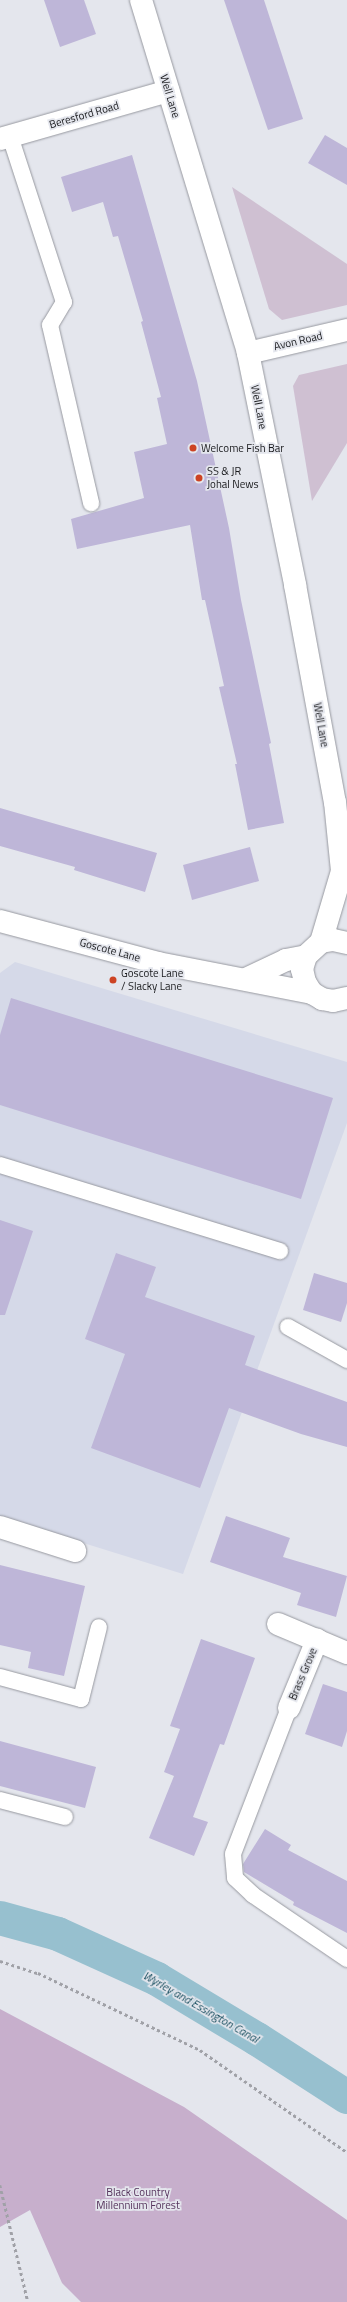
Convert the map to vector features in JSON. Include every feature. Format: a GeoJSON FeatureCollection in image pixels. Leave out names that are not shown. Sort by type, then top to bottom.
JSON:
{"type":"FeatureCollection","features":[{"type":"Feature","properties":{"kind":"street","name":"Well Lane"},"geometry":{"type":"LineString","coordinates":[[141,0],[248,352],[297,593],[334,802],[345,877],[314,949],[302,969],[305,982],[312,993]]}},
{"type":"Feature","properties":{"kind":"street","name":"Beresford Road"},"geometry":{"type":"LineString","coordinates":[[5,138],[168,91]]}},
{"type":"Feature","properties":{"kind":"street","name":"Avon Road"},"geometry":{"type":"LineString","coordinates":[[248,352],[347,330]]}},
{"type":"Feature","properties":{"kind":"street","name":"Goscote Lane"},"geometry":{"type":"LineString","coordinates":[[0,921],[158,963],[246,979],[276,988],[312,993],[322,999],[342,1003]]}},
{"type":"Feature","properties":{"kind":"street"},"geometry":{"type":"LineString","coordinates":[[246,979],[333,940],[347,943]]}},
{"type":"Feature","properties":{"kind":"street"},"geometry":{"type":"LineString","coordinates":[[0,1527],[75,1551]]}},
{"type":"Feature","properties":{"kind":"street","name":"Brass Grove"},"geometry":{"type":"LineString","coordinates":[[278,1624],[347,1653]]}},
{"type":"Feature","properties":{"kind":"street","name":"Brass Grove"},"geometry":{"type":"LineString","coordinates":[[289,1708],[317,1640]]}},
{"type":"Feature","properties":{"kind":"lane"},"geometry":{"type":"LineString","coordinates":[[5,138],[64,302],[50,325],[91,503]]}},
{"type":"Feature","properties":{"kind":"lane"},"geometry":{"type":"LineString","coordinates":[[0,1165],[280,1251]]}},
{"type":"Feature","properties":{"kind":"lane"},"geometry":{"type":"LineString","coordinates":[[288,1327],[347,1360]]}},
{"type":"Feature","properties":{"kind":"lane"},"geometry":{"type":"LineString","coordinates":[[0,1677],[81,1699],[99,1627]]}},
{"type":"Feature","properties":{"kind":"lane"},"geometry":{"type":"LineString","coordinates":[[289,1708],[233,1854],[235,1878],[253,1895],[347,1959]]}},
{"type":"Feature","properties":{"kind":"lane"},"geometry":{"type":"LineString","coordinates":[[0,1800],[65,1817]]}},
{"type":"Feature","properties":{"kind":"path"},"geometry":{"type":"LineString","coordinates":[[0,1961],[38,1973],[200,2050],[347,2152]]}},
{"type":"Feature","properties":{"kind":"path"},"geometry":{"type":"LineString","coordinates":[[0,2185],[28,2302]]}},
{"type":"Feature","properties":{"kind":"shaded area"},"geometry":{"type":"Polygon","coordinates":[[[232,187],[347,264],[347,305],[282,320],[269,309],[232,187]]]}},
{"type":"Feature","properties":{"kind":"shaded area"},"geometry":{"type":"Polygon","coordinates":[[[347,364],[347,443],[312,501],[293,386],[299,375],[347,364]]]}},
{"type":"Feature","properties":{"kind":"shaded area"},"geometry":{"type":"Polygon","coordinates":[[[15,962],[347,1062],[347,1123],[183,1574],[0,1517],[0,973],[15,962]]]}},
{"type":"Feature","properties":{"kind":"green space","name":"Black Country Millennium Forest"},"geometry":{"type":"Polygon","coordinates":[[[0,2009],[184,2107],[347,2220],[347,2302],[81,2302],[62,2283],[30,2210],[0,2227],[0,2009]]]}},
{"type":"Feature","properties":{"kind":"building"},"geometry":{"type":"Polygon","coordinates":[[[44,0],[84,0],[96,34],[60,47],[44,0]]]}},
{"type":"Feature","properties":{"kind":"building"},"geometry":{"type":"Polygon","coordinates":[[[224,0],[264,0],[303,119],[268,130],[224,0]]]}},
{"type":"Feature","properties":{"kind":"building"},"geometry":{"type":"Polygon","coordinates":[[[325,135],[347,148],[347,185],[308,163],[325,135]]]}},
{"type":"Feature","properties":{"kind":"building"},"geometry":{"type":"Polygon","coordinates":[[[132,155],[197,381],[229,528],[241,600],[271,743],[269,744],[284,823],[248,830],[235,764],[237,764],[219,687],[224,686],[205,600],[202,600],[190,525],[77,549],[71,519],[144,498],[134,452],[167,444],[157,398],[161,397],[141,322],[143,321],[118,236],[113,237],[103,202],[72,212],[61,177],[132,155]]]}},
{"type":"Feature","properties":{"kind":"building"},"geometry":{"type":"Polygon","coordinates":[[[0,808],[157,853],[145,892],[74,870],[75,867],[0,846],[0,808]]]}},
{"type":"Feature","properties":{"kind":"building"},"geometry":{"type":"Polygon","coordinates":[[[250,847],[259,881],[192,900],[183,865],[250,847]]]}},
{"type":"Feature","properties":{"kind":"building"},"geometry":{"type":"Polygon","coordinates":[[[11,998],[333,1098],[301,1199],[0,1105],[0,1035],[11,998]]]}},
{"type":"Feature","properties":{"kind":"building"},"geometry":{"type":"Polygon","coordinates":[[[0,1220],[33,1231],[5,1315],[0,1315],[0,1220]]]}},
{"type":"Feature","properties":{"kind":"building"},"geometry":{"type":"Polygon","coordinates":[[[116,1253],[156,1267],[145,1297],[255,1336],[245,1365],[347,1402],[347,1447],[301,1434],[229,1408],[200,1488],[91,1448],[125,1354],[85,1339],[116,1253]]]}},
{"type":"Feature","properties":{"kind":"building"},"geometry":{"type":"Polygon","coordinates":[[[314,1273],[347,1283],[347,1303],[341,1322],[303,1310],[314,1273]]]}},
{"type":"Feature","properties":{"kind":"building"},"geometry":{"type":"Polygon","coordinates":[[[226,1516],[290,1538],[283,1557],[347,1576],[336,1617],[297,1605],[301,1593],[210,1562],[226,1516]]]}},
{"type":"Feature","properties":{"kind":"building"},"geometry":{"type":"Polygon","coordinates":[[[0,1565],[85,1586],[64,1676],[28,1668],[31,1652],[0,1645],[0,1565]]]}},
{"type":"Feature","properties":{"kind":"building"},"geometry":{"type":"Polygon","coordinates":[[[201,1639],[255,1658],[224,1745],[220,1744],[193,1817],[208,1822],[194,1856],[149,1838],[174,1776],[164,1772],[180,1729],[170,1726],[201,1639]]]}},
{"type":"Feature","properties":{"kind":"building"},"geometry":{"type":"Polygon","coordinates":[[[323,1684],[347,1692],[347,1731],[342,1747],[305,1734],[323,1684]]]}},
{"type":"Feature","properties":{"kind":"building"},"geometry":{"type":"Polygon","coordinates":[[[0,1741],[96,1767],[85,1808],[0,1786],[0,1741]]]}},
{"type":"Feature","properties":{"kind":"building"},"geometry":{"type":"Polygon","coordinates":[[[265,1829],[291,1845],[288,1850],[347,1881],[347,1933],[293,1905],[294,1902],[244,1872],[243,1864],[265,1829]]]}},
{"type":"Feature","properties":{"kind":"waterway","name":"Wyrley and Essington Canal"},"geometry":{"type":"LineString","coordinates":[[0,1918],[58,1934],[157,1979],[257,2039],[347,2097]]}},
{"type":"Feature","properties":{"kind":"place","name":"Welcome Fish Bar"},"geometry":{"type":"Point","coordinates":[193,448]}},
{"type":"Feature","properties":{"kind":"place","name":"SS & JR Johal News"},"geometry":{"type":"Point","coordinates":[199,478]}},
{"type":"Feature","properties":{"kind":"place","name":"Goscote Lane / Slacky Lane"},"geometry":{"type":"Point","coordinates":[113,980]}}]}
